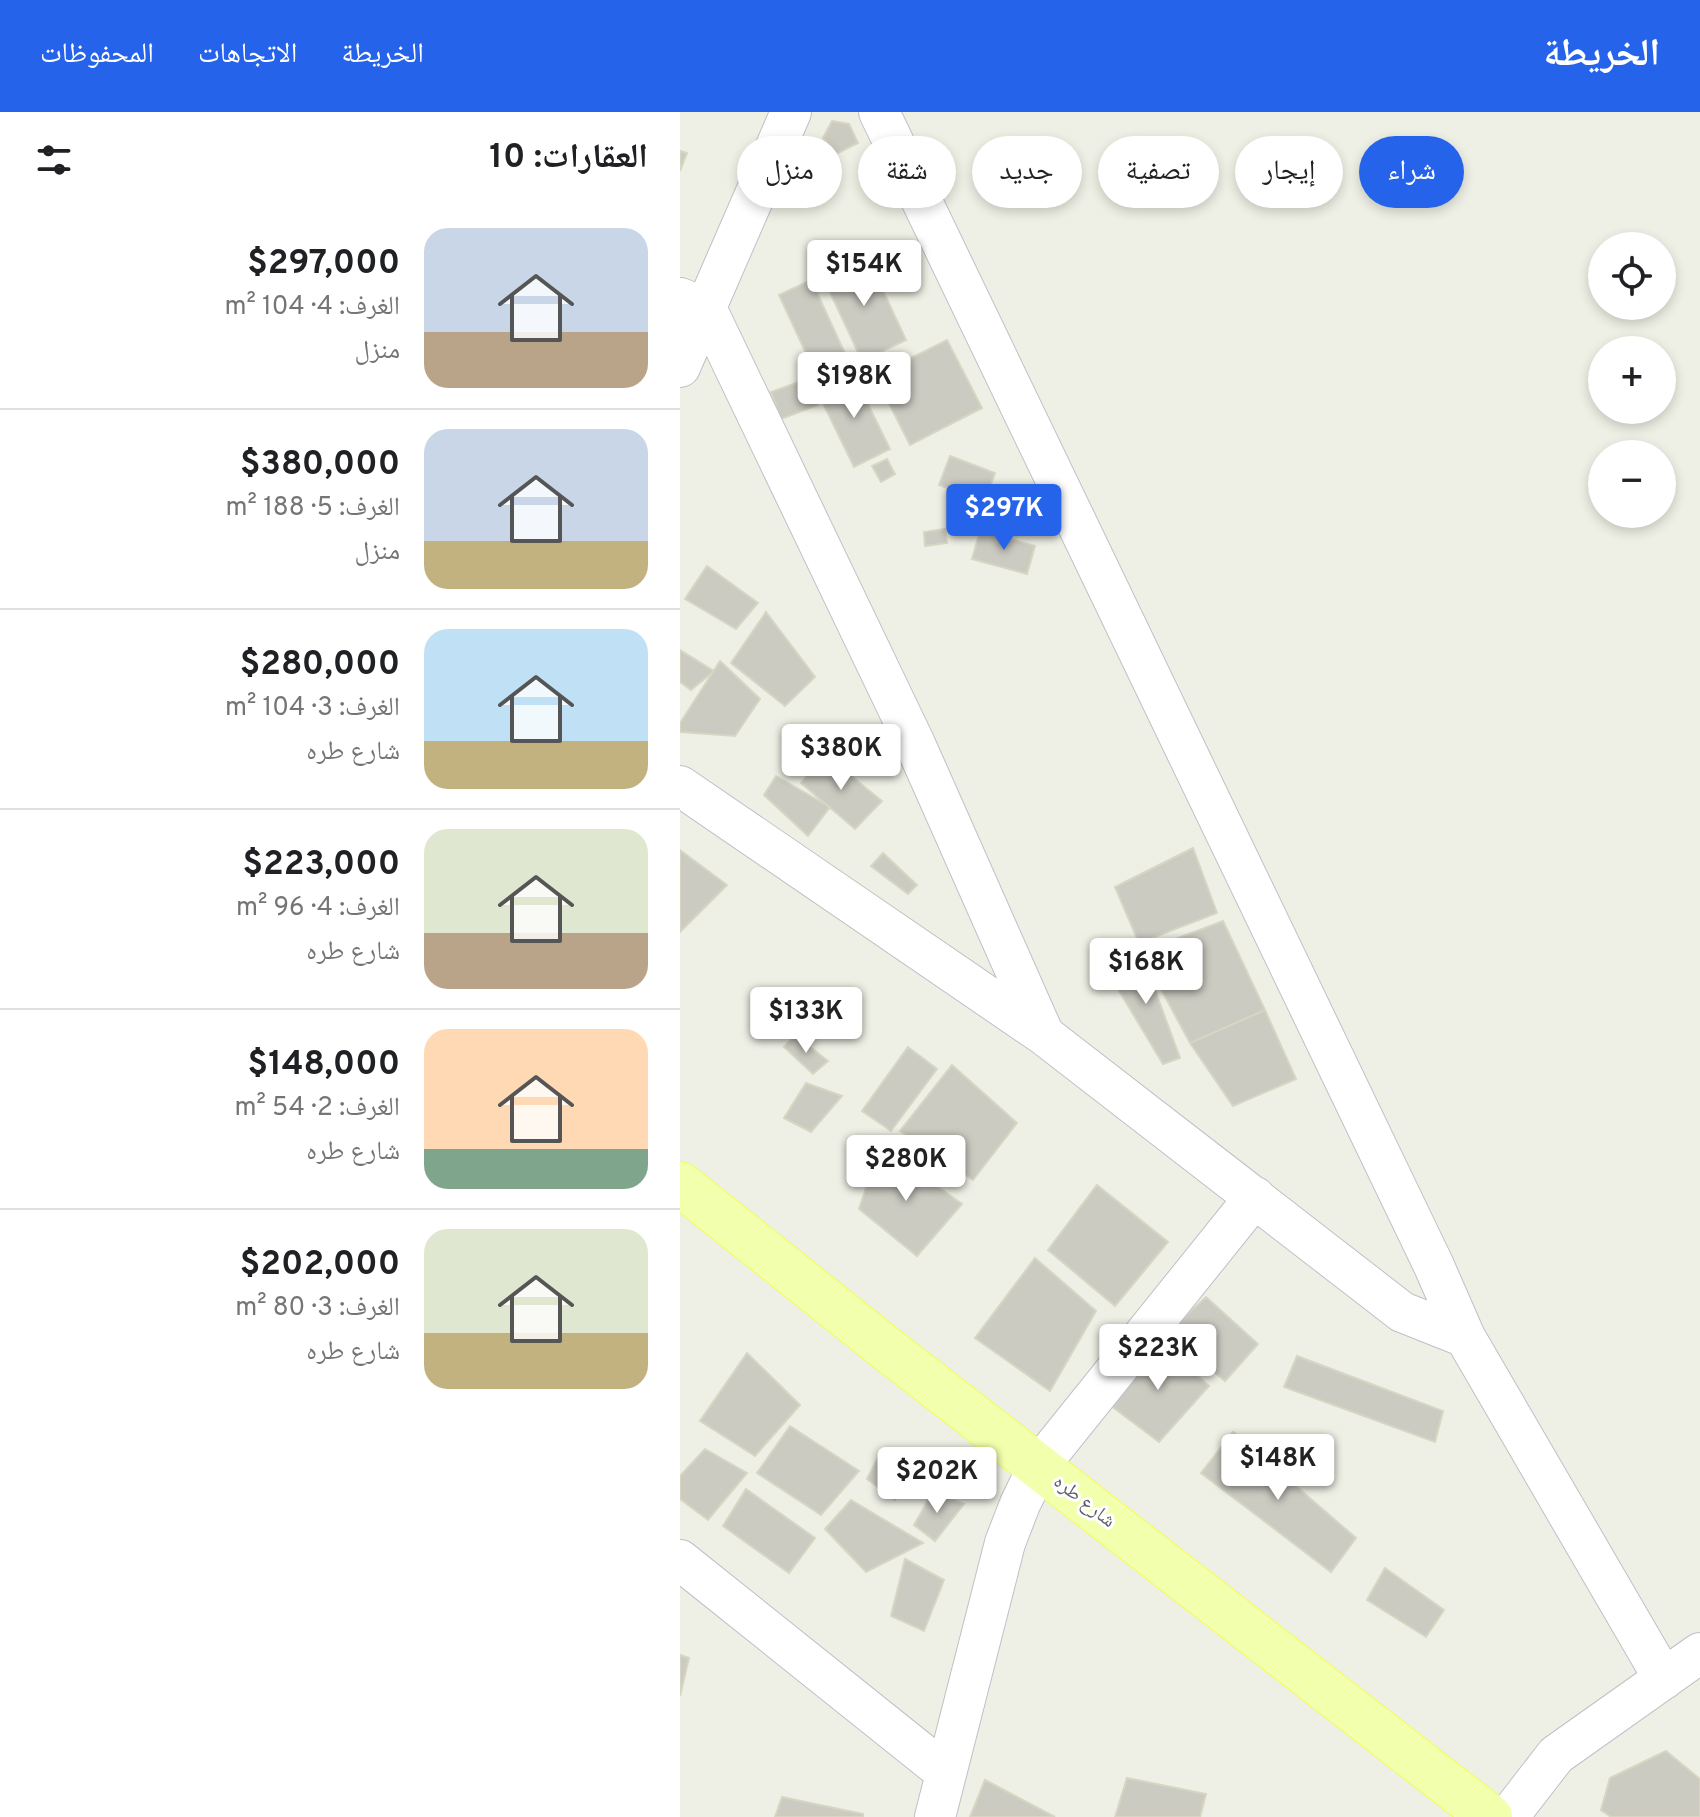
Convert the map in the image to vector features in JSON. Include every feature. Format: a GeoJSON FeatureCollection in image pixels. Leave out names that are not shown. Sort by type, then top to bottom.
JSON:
{"type":"FeatureCollection","features":[{"type":"Feature","properties":{"kind":"main road","name":"شارع طره"},"geometry":{"type":"LineString","coordinates":[[680,1184],[1038,1467],[1490,1817]]}},
{"type":"Feature","properties":{"kind":"street"},"geometry":{"type":"LineString","coordinates":[[680,367],[693,303],[791,112]]}},
{"type":"Feature","properties":{"kind":"street"},"geometry":{"type":"LineString","coordinates":[[879,112],[1428,1252],[1465,1337],[1664,1679]]}},
{"type":"Feature","properties":{"kind":"street"},"geometry":{"type":"LineString","coordinates":[[693,303],[915,744],[1044,1035]]}},
{"type":"Feature","properties":{"kind":"street"},"geometry":{"type":"LineString","coordinates":[[680,786],[1044,1035],[1402,1312],[1465,1337]]}},
{"type":"Feature","properties":{"kind":"street"},"geometry":{"type":"LineString","coordinates":[[935,1817],[1005,1543],[1038,1467],[1255,1197]]}},
{"type":"Feature","properties":{"kind":"street"},"geometry":{"type":"LineString","coordinates":[[680,1560],[945,1772]]}},
{"type":"Feature","properties":{"kind":"street"},"geometry":{"type":"LineString","coordinates":[[1508,1817],[1556,1755],[1700,1653]]}},
{"type":"Feature","properties":{"kind":"building"},"geometry":{"type":"Polygon","coordinates":[[[832,121],[849,124],[858,143],[842,151],[842,136],[824,136],[832,121]]]}},
{"type":"Feature","properties":{"kind":"building"},"geometry":{"type":"Polygon","coordinates":[[[680,151],[687,153],[680,171],[680,151]]]}},
{"type":"Feature","properties":{"kind":"building"},"geometry":{"type":"Polygon","coordinates":[[[866,254],[906,340],[862,361],[822,275],[866,254]]]}},
{"type":"Feature","properties":{"kind":"building"},"geometry":{"type":"Polygon","coordinates":[[[811,280],[849,362],[817,377],[779,295],[811,280]]]}},
{"type":"Feature","properties":{"kind":"building"},"geometry":{"type":"Polygon","coordinates":[[[947,340],[982,408],[910,445],[875,376],[947,340]]]}},
{"type":"Feature","properties":{"kind":"building"},"geometry":{"type":"Polygon","coordinates":[[[853,374],[890,449],[854,467],[817,391],[853,374]]]}},
{"type":"Feature","properties":{"kind":"building"},"geometry":{"type":"Polygon","coordinates":[[[807,379],[818,405],[781,419],[771,392],[807,379]]]}},
{"type":"Feature","properties":{"kind":"building"},"geometry":{"type":"Polygon","coordinates":[[[950,456],[995,473],[984,502],[939,485],[950,456]]]}},
{"type":"Feature","properties":{"kind":"building"},"geometry":{"type":"Polygon","coordinates":[[[887,459],[895,474],[881,482],[872,466],[887,459]]]}},
{"type":"Feature","properties":{"kind":"building"},"geometry":{"type":"Polygon","coordinates":[[[945,529],[947,543],[925,546],[924,532],[945,529]]]}},
{"type":"Feature","properties":{"kind":"building"},"geometry":{"type":"Polygon","coordinates":[[[980,531],[1035,546],[1027,574],[972,559],[980,531]]]}},
{"type":"Feature","properties":{"kind":"building"},"geometry":{"type":"Polygon","coordinates":[[[707,566],[758,603],[736,629],[685,599],[707,566]]]}},
{"type":"Feature","properties":{"kind":"building"},"geometry":{"type":"Polygon","coordinates":[[[766,612],[815,677],[785,706],[731,663],[766,612]]]}},
{"type":"Feature","properties":{"kind":"building"},"geometry":{"type":"Polygon","coordinates":[[[680,650],[714,671],[691,690],[680,682],[680,650]]]}},
{"type":"Feature","properties":{"kind":"building"},"geometry":{"type":"Polygon","coordinates":[[[720,661],[760,699],[735,736],[680,732],[680,723],[720,661]]]}},
{"type":"Feature","properties":{"kind":"building"},"geometry":{"type":"Polygon","coordinates":[[[824,754],[882,801],[855,829],[801,783],[824,754]]]}},
{"type":"Feature","properties":{"kind":"building"},"geometry":{"type":"Polygon","coordinates":[[[776,776],[830,807],[808,836],[764,795],[776,776]]]}},
{"type":"Feature","properties":{"kind":"building"},"geometry":{"type":"Polygon","coordinates":[[[1193,848],[1217,913],[1139,943],[1115,887],[1193,848]]]}},
{"type":"Feature","properties":{"kind":"building"},"geometry":{"type":"Polygon","coordinates":[[[680,850],[727,885],[680,932],[680,850]]]}},
{"type":"Feature","properties":{"kind":"building"},"geometry":{"type":"Polygon","coordinates":[[[883,853],[917,885],[908,894],[871,866],[883,853]]]}},
{"type":"Feature","properties":{"kind":"building"},"geometry":{"type":"Polygon","coordinates":[[[1223,921],[1265,1010],[1190,1043],[1141,952],[1223,921]]]}},
{"type":"Feature","properties":{"kind":"building"},"geometry":{"type":"Polygon","coordinates":[[[1141,952],[1180,1058],[1163,1064],[1109,974],[1141,952]]]}},
{"type":"Feature","properties":{"kind":"building"},"geometry":{"type":"Polygon","coordinates":[[[1265,1010],[1296,1079],[1233,1106],[1190,1043],[1265,1010]]]}},
{"type":"Feature","properties":{"kind":"building"},"geometry":{"type":"Polygon","coordinates":[[[795,1035],[828,1061],[813,1074],[784,1047],[795,1035]]]}},
{"type":"Feature","properties":{"kind":"building"},"geometry":{"type":"Polygon","coordinates":[[[908,1047],[937,1069],[891,1131],[862,1111],[908,1047]]]}},
{"type":"Feature","properties":{"kind":"building"},"geometry":{"type":"Polygon","coordinates":[[[952,1065],[1017,1123],[973,1180],[900,1131],[952,1065]]]}},
{"type":"Feature","properties":{"kind":"building"},"geometry":{"type":"Polygon","coordinates":[[[806,1083],[842,1096],[811,1132],[784,1118],[806,1083]]]}},
{"type":"Feature","properties":{"kind":"building"},"geometry":{"type":"Polygon","coordinates":[[[880,1146],[962,1204],[917,1256],[859,1209],[880,1146]]]}},
{"type":"Feature","properties":{"kind":"building"},"geometry":{"type":"Polygon","coordinates":[[[1097,1185],[1168,1242],[1115,1306],[1048,1250],[1097,1185]]]}},
{"type":"Feature","properties":{"kind":"building"},"geometry":{"type":"Polygon","coordinates":[[[1035,1258],[1096,1311],[1050,1391],[975,1338],[1035,1258]]]}},
{"type":"Feature","properties":{"kind":"building"},"geometry":{"type":"Polygon","coordinates":[[[1206,1297],[1258,1344],[1225,1381],[1167,1333],[1206,1297]]]}},
{"type":"Feature","properties":{"kind":"building"},"geometry":{"type":"Polygon","coordinates":[[[1157,1339],[1209,1386],[1159,1442],[1106,1402],[1157,1339]]]}},
{"type":"Feature","properties":{"kind":"building"},"geometry":{"type":"Polygon","coordinates":[[[747,1353],[800,1405],[755,1456],[700,1421],[747,1353]]]}},
{"type":"Feature","properties":{"kind":"building"},"geometry":{"type":"Polygon","coordinates":[[[1297,1356],[1443,1411],[1435,1442],[1284,1387],[1297,1356]]]}},
{"type":"Feature","properties":{"kind":"building"},"geometry":{"type":"Polygon","coordinates":[[[790,1426],[859,1471],[821,1515],[757,1473],[790,1426]]]}},
{"type":"Feature","properties":{"kind":"building"},"geometry":{"type":"Polygon","coordinates":[[[1233,1432],[1356,1538],[1331,1572],[1201,1473],[1233,1432]]]}},
{"type":"Feature","properties":{"kind":"building"},"geometry":{"type":"Polygon","coordinates":[[[705,1449],[747,1473],[708,1520],[680,1499],[680,1476],[705,1449]]]}},
{"type":"Feature","properties":{"kind":"building"},"geometry":{"type":"Polygon","coordinates":[[[880,1454],[914,1477],[895,1500],[867,1479],[880,1454]]]}},
{"type":"Feature","properties":{"kind":"building"},"geometry":{"type":"Polygon","coordinates":[[[746,1489],[815,1538],[789,1573],[723,1526],[746,1489]]]}},
{"type":"Feature","properties":{"kind":"building"},"geometry":{"type":"Polygon","coordinates":[[[933,1492],[964,1504],[935,1541],[914,1525],[933,1492]]]}},
{"type":"Feature","properties":{"kind":"building"},"geometry":{"type":"Polygon","coordinates":[[[851,1500],[923,1543],[866,1572],[825,1529],[851,1500]]]}},
{"type":"Feature","properties":{"kind":"building"},"geometry":{"type":"Polygon","coordinates":[[[905,1559],[944,1580],[924,1631],[891,1616],[905,1559]]]}},
{"type":"Feature","properties":{"kind":"building"},"geometry":{"type":"Polygon","coordinates":[[[1385,1568],[1444,1610],[1426,1637],[1367,1600],[1385,1568]]]}},
{"type":"Feature","properties":{"kind":"building"},"geometry":{"type":"Polygon","coordinates":[[[680,1655],[689,1658],[680,1696],[680,1655]]]}},
{"type":"Feature","properties":{"kind":"building"},"geometry":{"type":"Polygon","coordinates":[[[1666,1751],[1700,1779],[1700,1817],[1611,1817],[1601,1810],[1610,1778],[1666,1751]]]}},
{"type":"Feature","properties":{"kind":"building"},"geometry":{"type":"Polygon","coordinates":[[[1127,1778],[1206,1794],[1200,1817],[1115,1817],[1127,1778]]]}},
{"type":"Feature","properties":{"kind":"building"},"geometry":{"type":"Polygon","coordinates":[[[985,1780],[1055,1817],[970,1817],[985,1780]]]}},
{"type":"Feature","properties":{"kind":"building"},"geometry":{"type":"Polygon","coordinates":[[[782,1797],[863,1814],[863,1817],[775,1817],[782,1797]]]}}]}
